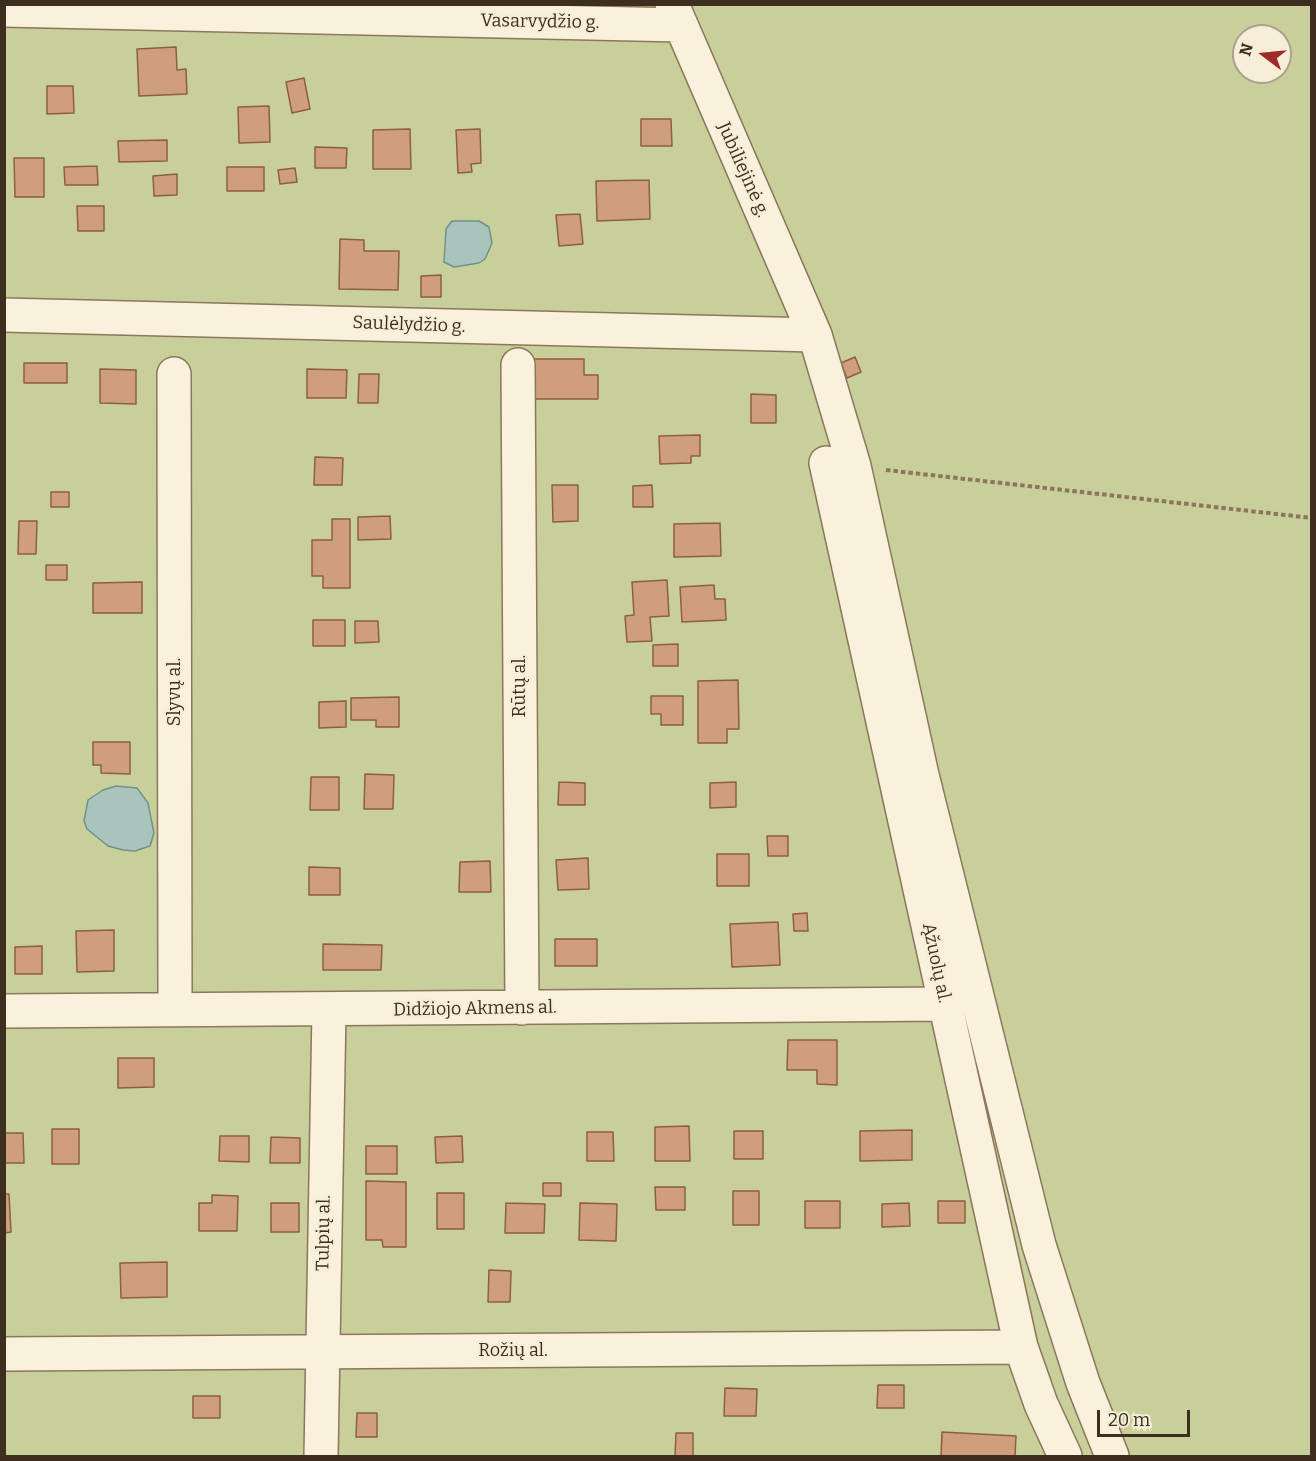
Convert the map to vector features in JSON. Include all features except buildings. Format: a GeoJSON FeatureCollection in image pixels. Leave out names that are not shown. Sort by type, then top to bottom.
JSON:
{"type":"FeatureCollection","features":[{"type":"Feature","properties":{"kind":"street","name":"Vasarvydžio g."},"geometry":{"type":"LineString","coordinates":[[4,10],[676,15]]}},
{"type":"Feature","properties":{"kind":"street","name":"Jubiliejinė g."},"geometry":{"type":"LineString","coordinates":[[676,15],[814,334],[840,464]]}},
{"type":"Feature","properties":{"kind":"street","name":"Saulėlydžio g."},"geometry":{"type":"LineString","coordinates":[[4,315],[814,334]]}},
{"type":"Feature","properties":{"kind":"street","name":"Rūtų al."},"geometry":{"type":"LineString","coordinates":[[518,365],[522,1008]]}},
{"type":"Feature","properties":{"kind":"street","name":"Slyvų al."},"geometry":{"type":"LineString","coordinates":[[174,374],[175,1009]]}},
{"type":"Feature","properties":{"kind":"street","name":"Ąžuolų al."},"geometry":{"type":"LineString","coordinates":[[840,464],[946,1004],[1021,1347],[1041,1404],[1065,1456]]}},
{"type":"Feature","properties":{"kind":"street"},"geometry":{"type":"LineString","coordinates":[[840,464],[922,775],[1039,1245],[1083,1383],[1112,1456]]}},
{"type":"Feature","properties":{"kind":"street","name":"Didžiojo Akmens al."},"geometry":{"type":"LineString","coordinates":[[4,1011],[946,1004]]}},
{"type":"Feature","properties":{"kind":"street","name":"Tulpių al."},"geometry":{"type":"LineString","coordinates":[[321,1456],[329,1010]]}},
{"type":"Feature","properties":{"kind":"street","name":"Rožių al."},"geometry":{"type":"LineString","coordinates":[[4,1354],[1021,1347]]}},
{"type":"Feature","properties":{"kind":"path"},"geometry":{"type":"LineString","coordinates":[[840,464],[1311,518]]}},
{"type":"Feature","properties":{"kind":"green space"},"geometry":{"type":"Polygon","coordinates":[[[5,5],[1311,5],[1311,1456],[5,1456],[5,5]]]}},
{"type":"Feature","properties":{"kind":"water"},"geometry":{"type":"Polygon","coordinates":[[[452,221],[479,221],[489,227],[492,243],[485,259],[479,263],[454,267],[444,262],[446,229],[452,221]]]}},
{"type":"Feature","properties":{"kind":"water"},"geometry":{"type":"Polygon","coordinates":[[[116,786],[137,788],[148,803],[154,833],[150,846],[135,851],[108,846],[87,829],[84,821],[88,800],[103,790],[116,786]]]}}]}
